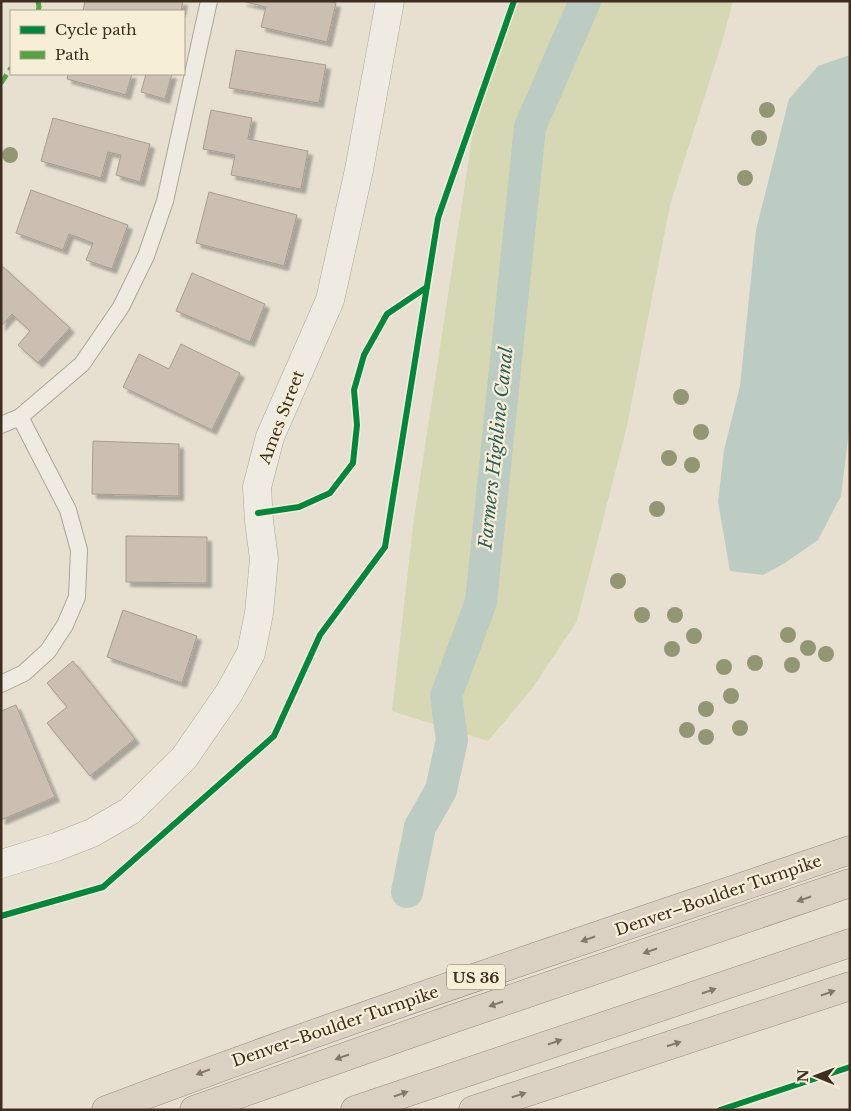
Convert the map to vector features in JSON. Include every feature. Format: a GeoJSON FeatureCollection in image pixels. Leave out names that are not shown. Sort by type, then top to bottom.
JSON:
{"type":"FeatureCollection","features":[{"type":"Feature","properties":{"kind":"highway","name":"Denver–Boulder Turnpike"},"geometry":{"type":"LineString","coordinates":[[106,1110],[211,1069],[347,1021],[850,850]]}},
{"type":"Feature","properties":{"kind":"highway"},"geometry":{"type":"LineString","coordinates":[[194,1110],[452,1018],[850,884]]}},
{"type":"Feature","properties":{"kind":"highway"},"geometry":{"type":"LineString","coordinates":[[355,1110],[850,943]]}},
{"type":"Feature","properties":{"kind":"highway"},"geometry":{"type":"LineString","coordinates":[[473,1110],[850,986]]}},
{"type":"Feature","properties":{"kind":"street","name":"Ames Street"},"geometry":{"type":"LineString","coordinates":[[1,864],[56,847],[92,833],[130,810],[184,758],[228,693],[251,653],[259,613],[264,559],[257,487],[270,437],[330,300],[359,170],[390,1]]}},
{"type":"Feature","properties":{"kind":"lane"},"geometry":{"type":"LineString","coordinates":[[1,425],[20,417],[82,364],[120,307],[146,256],[165,201],[209,1]]}},
{"type":"Feature","properties":{"kind":"lane"},"geometry":{"type":"LineString","coordinates":[[1,684],[24,673],[48,651],[64,625],[77,597],[79,550],[68,510],[20,417]]}},
{"type":"Feature","properties":{"kind":"green space"},"geometry":{"type":"Polygon","coordinates":[[[514,1],[733,1],[722,42],[670,205],[627,426],[577,621],[531,690],[488,741],[392,711],[414,518],[477,105],[514,1]]]}},
{"type":"Feature","properties":{"kind":"shaded area"},"geometry":{"type":"Polygon","coordinates":[[[850,55],[850,422],[841,496],[818,540],[785,563],[763,575],[730,571],[718,502],[724,450],[740,386],[756,230],[789,99],[818,66],[850,55]]]}},
{"type":"Feature","properties":{"kind":"building"},"geometry":{"type":"Polygon","coordinates":[[[85,1],[183,1],[181,10],[83,10],[85,1]]]}},
{"type":"Feature","properties":{"kind":"building"},"geometry":{"type":"Polygon","coordinates":[[[242,1],[326,1],[336,3],[327,42],[261,27],[266,7],[242,1]]]}},
{"type":"Feature","properties":{"kind":"building"},"geometry":{"type":"Polygon","coordinates":[[[236,50],[326,65],[319,103],[229,88],[236,50]]]}},
{"type":"Feature","properties":{"kind":"building"},"geometry":{"type":"Polygon","coordinates":[[[68,75],[132,75],[126,95],[67,79],[68,75]]]}},
{"type":"Feature","properties":{"kind":"building"},"geometry":{"type":"Polygon","coordinates":[[[146,75],[172,75],[165,99],[141,92],[146,75]]]}},
{"type":"Feature","properties":{"kind":"building"},"geometry":{"type":"Polygon","coordinates":[[[211,110],[252,118],[248,139],[308,151],[301,189],[231,175],[235,155],[203,149],[211,110]]]}},
{"type":"Feature","properties":{"kind":"building"},"geometry":{"type":"Polygon","coordinates":[[[53,118],[150,144],[140,182],[116,175],[121,155],[108,152],[101,178],[41,161],[53,118]]]}},
{"type":"Feature","properties":{"kind":"building"},"geometry":{"type":"Polygon","coordinates":[[[31,190],[128,225],[112,269],[86,260],[93,243],[69,234],[63,250],[16,233],[31,190]]]}},
{"type":"Feature","properties":{"kind":"building"},"geometry":{"type":"Polygon","coordinates":[[[209,192],[297,215],[284,266],[196,243],[209,192]]]}},
{"type":"Feature","properties":{"kind":"building"},"geometry":{"type":"Polygon","coordinates":[[[1,265],[70,328],[38,363],[18,345],[30,331],[12,314],[1,326],[1,265]]]}},
{"type":"Feature","properties":{"kind":"building"},"geometry":{"type":"Polygon","coordinates":[[[192,273],[265,304],[250,342],[176,311],[192,273]]]}},
{"type":"Feature","properties":{"kind":"building"},"geometry":{"type":"Polygon","coordinates":[[[181,344],[240,373],[212,430],[123,387],[139,354],[169,369],[181,344]]]}},
{"type":"Feature","properties":{"kind":"building"},"geometry":{"type":"Polygon","coordinates":[[[93,441],[179,444],[179,496],[92,494],[93,441]]]}},
{"type":"Feature","properties":{"kind":"building"},"geometry":{"type":"Polygon","coordinates":[[[126,536],[207,537],[207,583],[126,582],[126,536]]]}},
{"type":"Feature","properties":{"kind":"building"},"geometry":{"type":"Polygon","coordinates":[[[123,610],[197,636],[182,683],[107,657],[123,610]]]}},
{"type":"Feature","properties":{"kind":"building"},"geometry":{"type":"Polygon","coordinates":[[[73,661],[135,739],[90,776],[47,723],[67,707],[47,683],[73,661]]]}},
{"type":"Feature","properties":{"kind":"building"},"geometry":{"type":"Polygon","coordinates":[[[16,705],[55,797],[1,820],[1,711],[16,705]]]}},
{"type":"Feature","properties":{"kind":"waterway","name":"Farmers Highline Canal"},"geometry":{"type":"LineString","coordinates":[[407,892],[420,827],[441,790],[452,740],[446,696],[481,602],[530,127],[585,1]]}},
{"type":"Feature","properties":{"kind":"marked path"},"geometry":{"type":"LineString","coordinates":[[38,1],[38,10]]}},
{"type":"Feature","properties":{"kind":"marked path"},"geometry":{"type":"LineString","coordinates":[[1,83],[10,70]]}},
{"type":"Feature","properties":{"kind":"cycle path"},"geometry":{"type":"LineString","coordinates":[[1,916],[103,887],[274,736],[320,635],[385,547],[438,218],[514,1]]}},
{"type":"Feature","properties":{"kind":"cycle path"},"geometry":{"type":"LineString","coordinates":[[258,513],[299,507],[330,493],[353,463],[357,425],[354,390],[364,355],[387,314],[427,287]]}},
{"type":"Feature","properties":{"kind":"cycle path"},"geometry":{"type":"LineString","coordinates":[[720,1110],[850,1067]]}}]}
